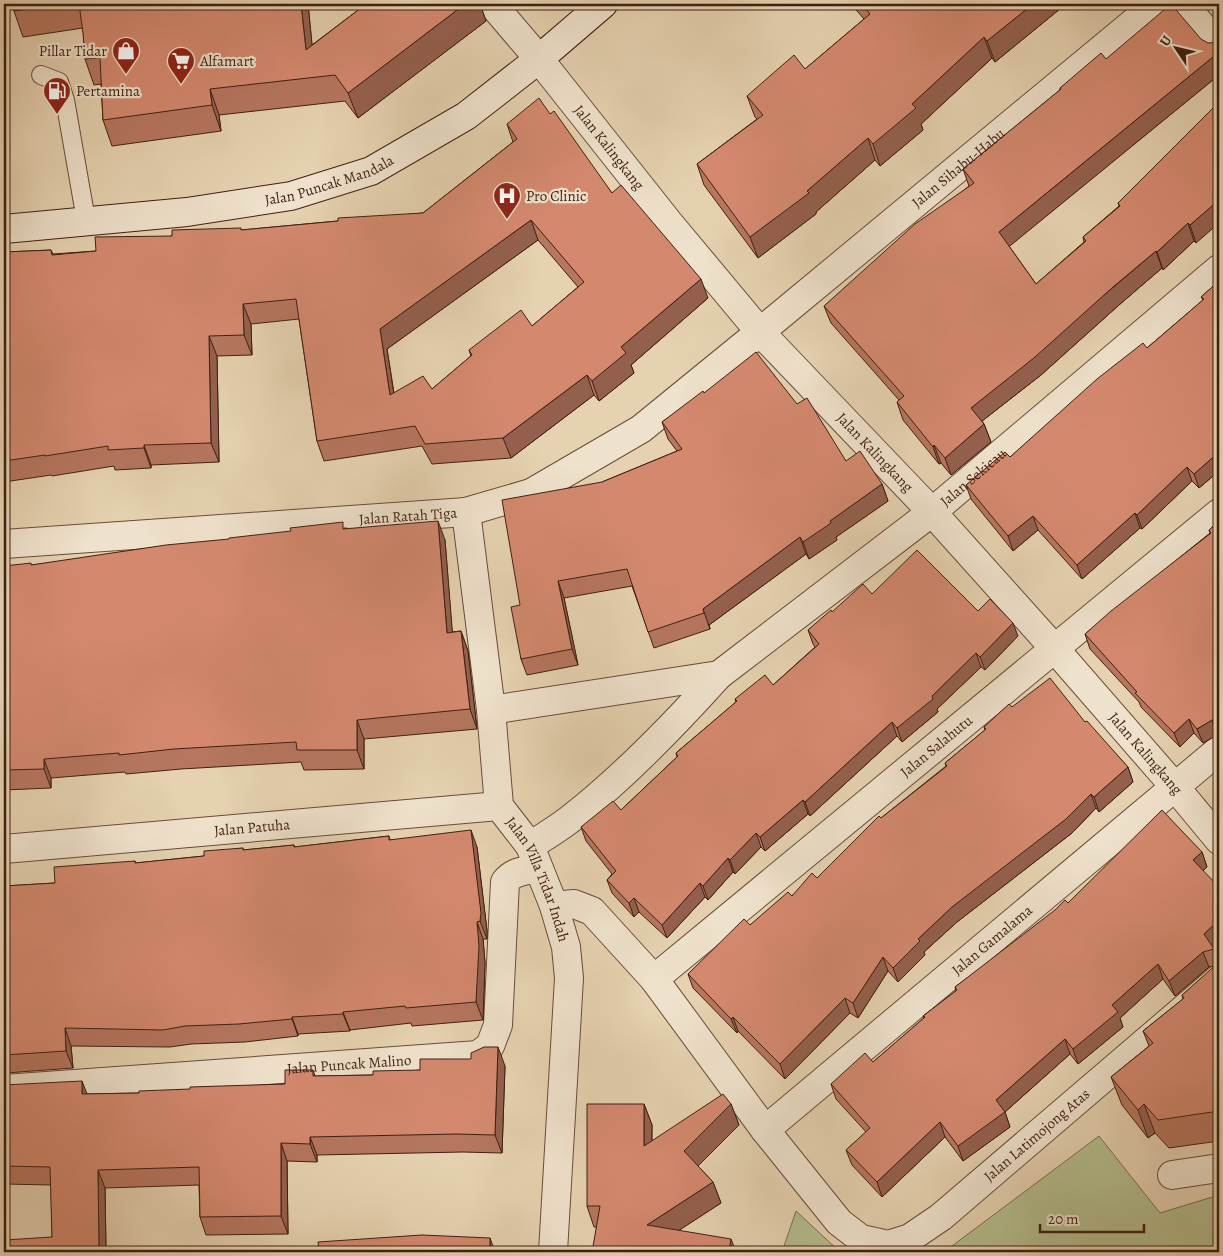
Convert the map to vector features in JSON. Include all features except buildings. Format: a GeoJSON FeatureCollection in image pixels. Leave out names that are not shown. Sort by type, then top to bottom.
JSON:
{"type":"FeatureCollection","features":[{"type":"Feature","properties":{"kind":"street","name":"Jalan Kalingkang"},"geometry":{"type":"LineString","coordinates":[[492,4],[539,59],[669,223],[760,332],[932,512],[1176,787],[1219,840]]}},
{"type":"Feature","properties":{"kind":"street","name":"Jalan Puncak Mandala"},"geometry":{"type":"LineString","coordinates":[[4,229],[187,212],[291,196],[371,171],[466,116],[539,59],[602,4]]}},
{"type":"Feature","properties":{"kind":"street","name":"Jalan Sihabu-Habu"},"geometry":{"type":"LineString","coordinates":[[760,332],[1156,4]]}},
{"type":"Feature","properties":{"kind":"street"},"geometry":{"type":"LineString","coordinates":[[1183,4],[1219,46]]}},
{"type":"Feature","properties":{"kind":"street","name":"Jalan Sekicau"},"geometry":{"type":"LineString","coordinates":[[534,857],[676,722],[719,675],[932,512],[1219,269]]}},
{"type":"Feature","properties":{"kind":"street","name":"Jalan Ratah Tiga"},"geometry":{"type":"LineString","coordinates":[[4,544],[466,512],[531,493],[641,429],[760,332]]}},
{"type":"Feature","properties":{"kind":"street","name":"Jalan Villa Tidar Indah"},"geometry":{"type":"LineString","coordinates":[[466,512],[491,710],[499,806],[534,857],[554,906],[566,947],[569,978],[553,1252]]}},
{"type":"Feature","properties":{"kind":"street","name":"Jalan Salahutu"},"geometry":{"type":"LineString","coordinates":[[654,979],[1219,513]]}},
{"type":"Feature","properties":{"kind":"street"},"geometry":{"type":"LineString","coordinates":[[491,710],[719,675]]}},
{"type":"Feature","properties":{"kind":"street","name":"Jalan Gamalama"},"geometry":{"type":"LineString","coordinates":[[765,1130],[1219,750]]}},
{"type":"Feature","properties":{"kind":"street","name":"Jalan Patuha"},"geometry":{"type":"LineString","coordinates":[[4,849],[499,806]]}},
{"type":"Feature","properties":{"kind":"street","name":"Jalan Puncak Malino"},"geometry":{"type":"LineString","coordinates":[[4,1089],[478,1055],[490,1046],[498,1026],[505,882],[534,857]]}},
{"type":"Feature","properties":{"kind":"street","name":"Jalan Latimojong Atas"},"geometry":{"type":"LineString","coordinates":[[554,906],[574,904],[592,911],[654,979],[765,1130],[839,1222],[861,1239],[888,1244],[910,1238],[948,1210],[1219,979]]}},
{"type":"Feature","properties":{"kind":"street"},"geometry":{"type":"LineString","coordinates":[[1172,1175],[1219,1168]]}},
{"type":"Feature","properties":{"kind":"lane"},"geometry":{"type":"LineString","coordinates":[[40,74],[59,82],[86,220]]}},
{"type":"Feature","properties":{"kind":"green space"},"geometry":{"type":"Polygon","coordinates":[[[1099,1136],[1160,1213],[1219,1195],[1219,1252],[944,1252],[1099,1136]]]}},
{"type":"Feature","properties":{"kind":"green space"},"geometry":{"type":"Polygon","coordinates":[[[796,1211],[840,1252],[782,1252],[796,1211]]]}},
{"type":"Feature","properties":{"kind":"place","name":"Pillar Tidar"},"geometry":{"type":"Point","coordinates":[126,75]}},
{"type":"Feature","properties":{"kind":"place","name":"Alfamart"},"geometry":{"type":"Point","coordinates":[181,85]}},
{"type":"Feature","properties":{"kind":"place","name":"Pertamina"},"geometry":{"type":"Point","coordinates":[57,115]}},
{"type":"Feature","properties":{"kind":"place","name":"Pro Clinic"},"geometry":{"type":"Point","coordinates":[507,220]}}]}
